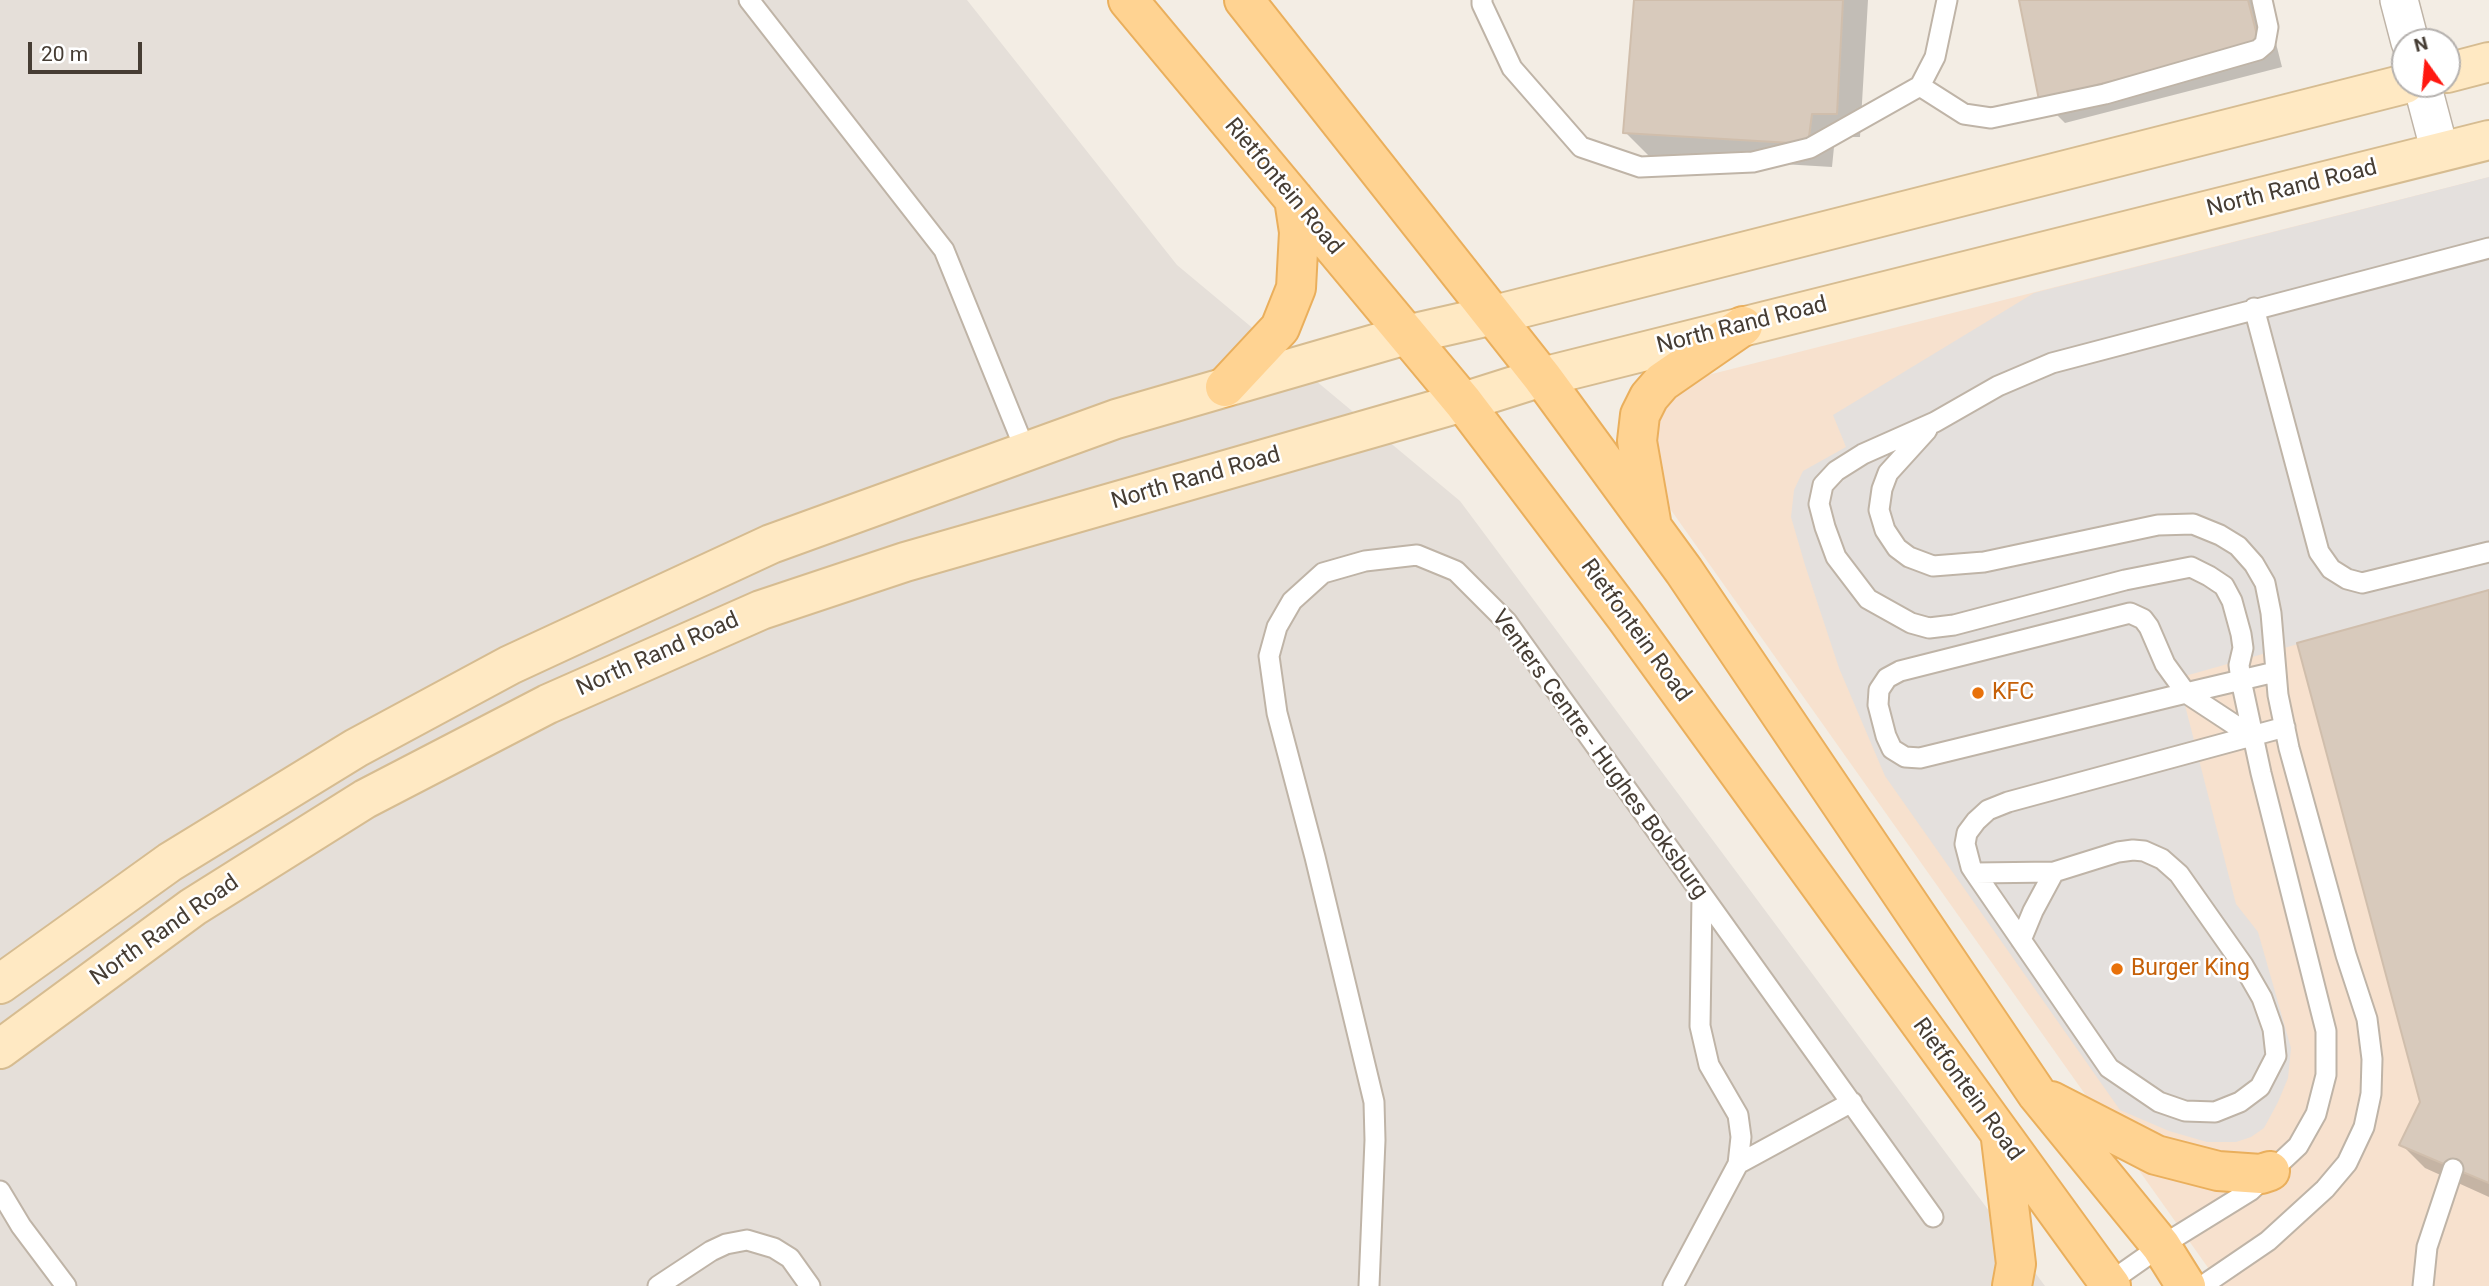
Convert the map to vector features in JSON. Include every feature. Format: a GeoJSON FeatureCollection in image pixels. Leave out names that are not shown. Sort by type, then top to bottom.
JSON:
{"type":"FeatureCollection","features":[{"type":"Feature","properties":{"kind":"main road","name":"Rietfontein Road"},"geometry":{"type":"LineString","coordinates":[[1128,0],[1463,402],[1625,616],[2108,1285]]}},
{"type":"Feature","properties":{"kind":"main road"},"geometry":{"type":"LineString","coordinates":[[1244,0],[1542,377],[1684,572],[2037,1094],[2161,1246],[2186,1286]]}},
{"type":"Feature","properties":{"kind":"main road"},"geometry":{"type":"LineString","coordinates":[[2461,69],[2489,62]]}},
{"type":"Feature","properties":{"kind":"main road"},"geometry":{"type":"LineString","coordinates":[[0,984],[170,862],[356,748],[510,664],[771,544],[1116,419],[1406,335],[1494,316],[2391,88]]}},
{"type":"Feature","properties":{"kind":"main road","name":"North Rand Road"},"geometry":{"type":"LineString","coordinates":[[0,1049],[193,907],[365,799],[548,704],[761,610],[905,562],[1542,377],[2489,140]]}},
{"type":"Feature","properties":{"kind":"main road"},"geometry":{"type":"LineString","coordinates":[[1225,387],[1280,328],[1296,288],[1299,232],[1294,199]]}},
{"type":"Feature","properties":{"kind":"main road"},"geometry":{"type":"LineString","coordinates":[[1652,530],[1637,441],[1640,415],[1649,397],[1662,382],[1743,326]]}},
{"type":"Feature","properties":{"kind":"main road"},"geometry":{"type":"LineString","coordinates":[[2037,1094],[2156,1155],[2218,1171],[2261,1174],[2270,1171]]}},
{"type":"Feature","properties":{"kind":"main road"},"geometry":{"type":"LineString","coordinates":[[2001,1137],[2016,1264],[2012,1286]]}},
{"type":"Feature","properties":{"kind":"street"},"geometry":{"type":"LineString","coordinates":[[2399,0],[2406,28]]}},
{"type":"Feature","properties":{"kind":"street"},"geometry":{"type":"LineString","coordinates":[[2425,98],[2440,152]]}},
{"type":"Feature","properties":{"kind":"lane"},"geometry":{"type":"LineString","coordinates":[[749,0],[944,250],[1026,452]]}},
{"type":"Feature","properties":{"kind":"lane"},"geometry":{"type":"LineString","coordinates":[[1482,0],[1512,68],[1581,147],[1640,167],[1753,162],[1810,148],[1920,86],[1935,57],[1947,0]]}},
{"type":"Feature","properties":{"kind":"lane"},"geometry":{"type":"LineString","coordinates":[[1920,86],[1964,114],[1991,118],[2105,94],[2258,50],[2265,44],[2269,27],[2262,0]]}},
{"type":"Feature","properties":{"kind":"lane"},"geometry":{"type":"LineString","coordinates":[[2108,1285],[2161,1246],[2250,1191],[2298,1146],[2316,1114],[2326,1075],[2326,1031],[2253,737],[2241,680],[2241,634],[2232,601],[2224,586],[2191,567],[2125,580],[1954,625],[1929,628],[1911,623],[1868,599],[1836,557],[1819,504],[1823,485],[1836,471],[1863,454],[1934,422],[1998,386],[2052,363],[2489,248]]}},
{"type":"Feature","properties":{"kind":"lane"},"geometry":{"type":"LineString","coordinates":[[2255,309],[2319,552],[2331,569],[2347,579],[2362,583],[2489,552]]}},
{"type":"Feature","properties":{"kind":"lane"},"geometry":{"type":"LineString","coordinates":[[1934,422],[1888,473],[1882,489],[1880,510],[1885,530],[1897,548],[1903,552],[1933,566],[1984,562],[2158,525],[2193,524],[2238,546],[2254,564],[2265,583],[2271,613],[2275,672],[2285,727],[2313,840],[2367,1019],[2372,1059],[2371,1094],[2364,1126],[2347,1163],[2325,1189],[2268,1241],[2202,1286]]}},
{"type":"Feature","properties":{"kind":"lane","name":"Venters Centre - Hughes Boksburg"},"geometry":{"type":"LineString","coordinates":[[1369,1286],[1374,1102],[1277,713],[1269,656],[1277,627],[1292,601],[1323,573],[1365,561],[1417,555],[1456,571],[1507,622],[1933,1217]]}},
{"type":"Feature","properties":{"kind":"lane"},"geometry":{"type":"LineString","coordinates":[[2253,737],[2186,693],[2165,664],[2149,627],[2143,619],[2130,613],[1900,671],[1887,678],[1879,690],[1878,705],[1892,749],[1905,757],[1920,758],[2186,693],[2275,672]]}},
{"type":"Feature","properties":{"kind":"lane"},"geometry":{"type":"LineString","coordinates":[[1975,873],[2054,872],[2133,850],[2162,859],[2179,874],[2243,965],[2270,1018],[2276,1056],[2260,1087],[2240,1102],[2216,1112],[2185,1111],[2159,1102],[2109,1068],[1975,873],[1971,867],[1965,844],[1967,833],[1988,810],[2008,802],[2285,727]]}},
{"type":"Feature","properties":{"kind":"lane"},"geometry":{"type":"LineString","coordinates":[[2021,940],[2054,872]]}},
{"type":"Feature","properties":{"kind":"lane"},"geometry":{"type":"LineString","coordinates":[[1673,1286],[1738,1164],[1741,1136],[1738,1115],[1709,1065],[1699,1026],[1702,897]]}},
{"type":"Feature","properties":{"kind":"lane"},"geometry":{"type":"LineString","coordinates":[[1738,1164],[1852,1102]]}},
{"type":"Feature","properties":{"kind":"lane"},"geometry":{"type":"LineString","coordinates":[[2423,1286],[2427,1247],[2453,1169]]}},
{"type":"Feature","properties":{"kind":"lane"},"geometry":{"type":"LineString","coordinates":[[0,1191],[21,1226],[66,1286]]}},
{"type":"Feature","properties":{"kind":"lane"},"geometry":{"type":"LineString","coordinates":[[658,1286],[710,1251],[726,1244],[747,1240],[774,1248],[790,1258],[810,1286]]}},
{"type":"Feature","properties":{"kind":"shaded area"},"geometry":{"type":"Polygon","coordinates":[[[0,0],[967,0],[1177,265],[1460,501],[2045,1286],[0,1286],[0,0]]]}},
{"type":"Feature","properties":{"kind":"shaded area"},"geometry":{"type":"Polygon","coordinates":[[[2489,177],[2489,1286],[2221,1286],[1661,496],[1652,446],[1656,418],[1669,400],[1687,385],[1708,375],[2489,177]]]}},
{"type":"Feature","properties":{"kind":"shaded area"},"geometry":{"type":"Polygon","coordinates":[[[2489,177],[2489,590],[2178,678],[2236,904],[2258,932],[2291,1048],[2288,1078],[2278,1102],[2264,1128],[2251,1137],[2236,1142],[2207,1142],[2169,1131],[2120,1110],[1885,776],[1839,668],[1805,565],[1791,517],[1794,490],[1803,471],[1846,447],[1833,415],[2034,293],[2489,177]]]}},
{"type":"Feature","properties":{"kind":"building"},"geometry":{"type":"Polygon","coordinates":[[[1634,0],[1843,0],[1837,114],[1812,114],[1808,144],[1623,133],[1634,0]]]}},
{"type":"Feature","properties":{"kind":"building"},"geometry":{"type":"Polygon","coordinates":[[[2019,0],[2248,0],[2259,43],[2039,100],[2019,0]]]}},
{"type":"Feature","properties":{"kind":"building"},"geometry":{"type":"Polygon","coordinates":[[[2489,590],[2489,1183],[2399,1145],[2420,1102],[2297,643],[2489,590]]]}},
{"type":"Feature","properties":{"kind":"place","name":"KFC"},"geometry":{"type":"Point","coordinates":[1978,693]}},
{"type":"Feature","properties":{"kind":"place","name":"Burger King"},"geometry":{"type":"Point","coordinates":[2117,969]}}]}
